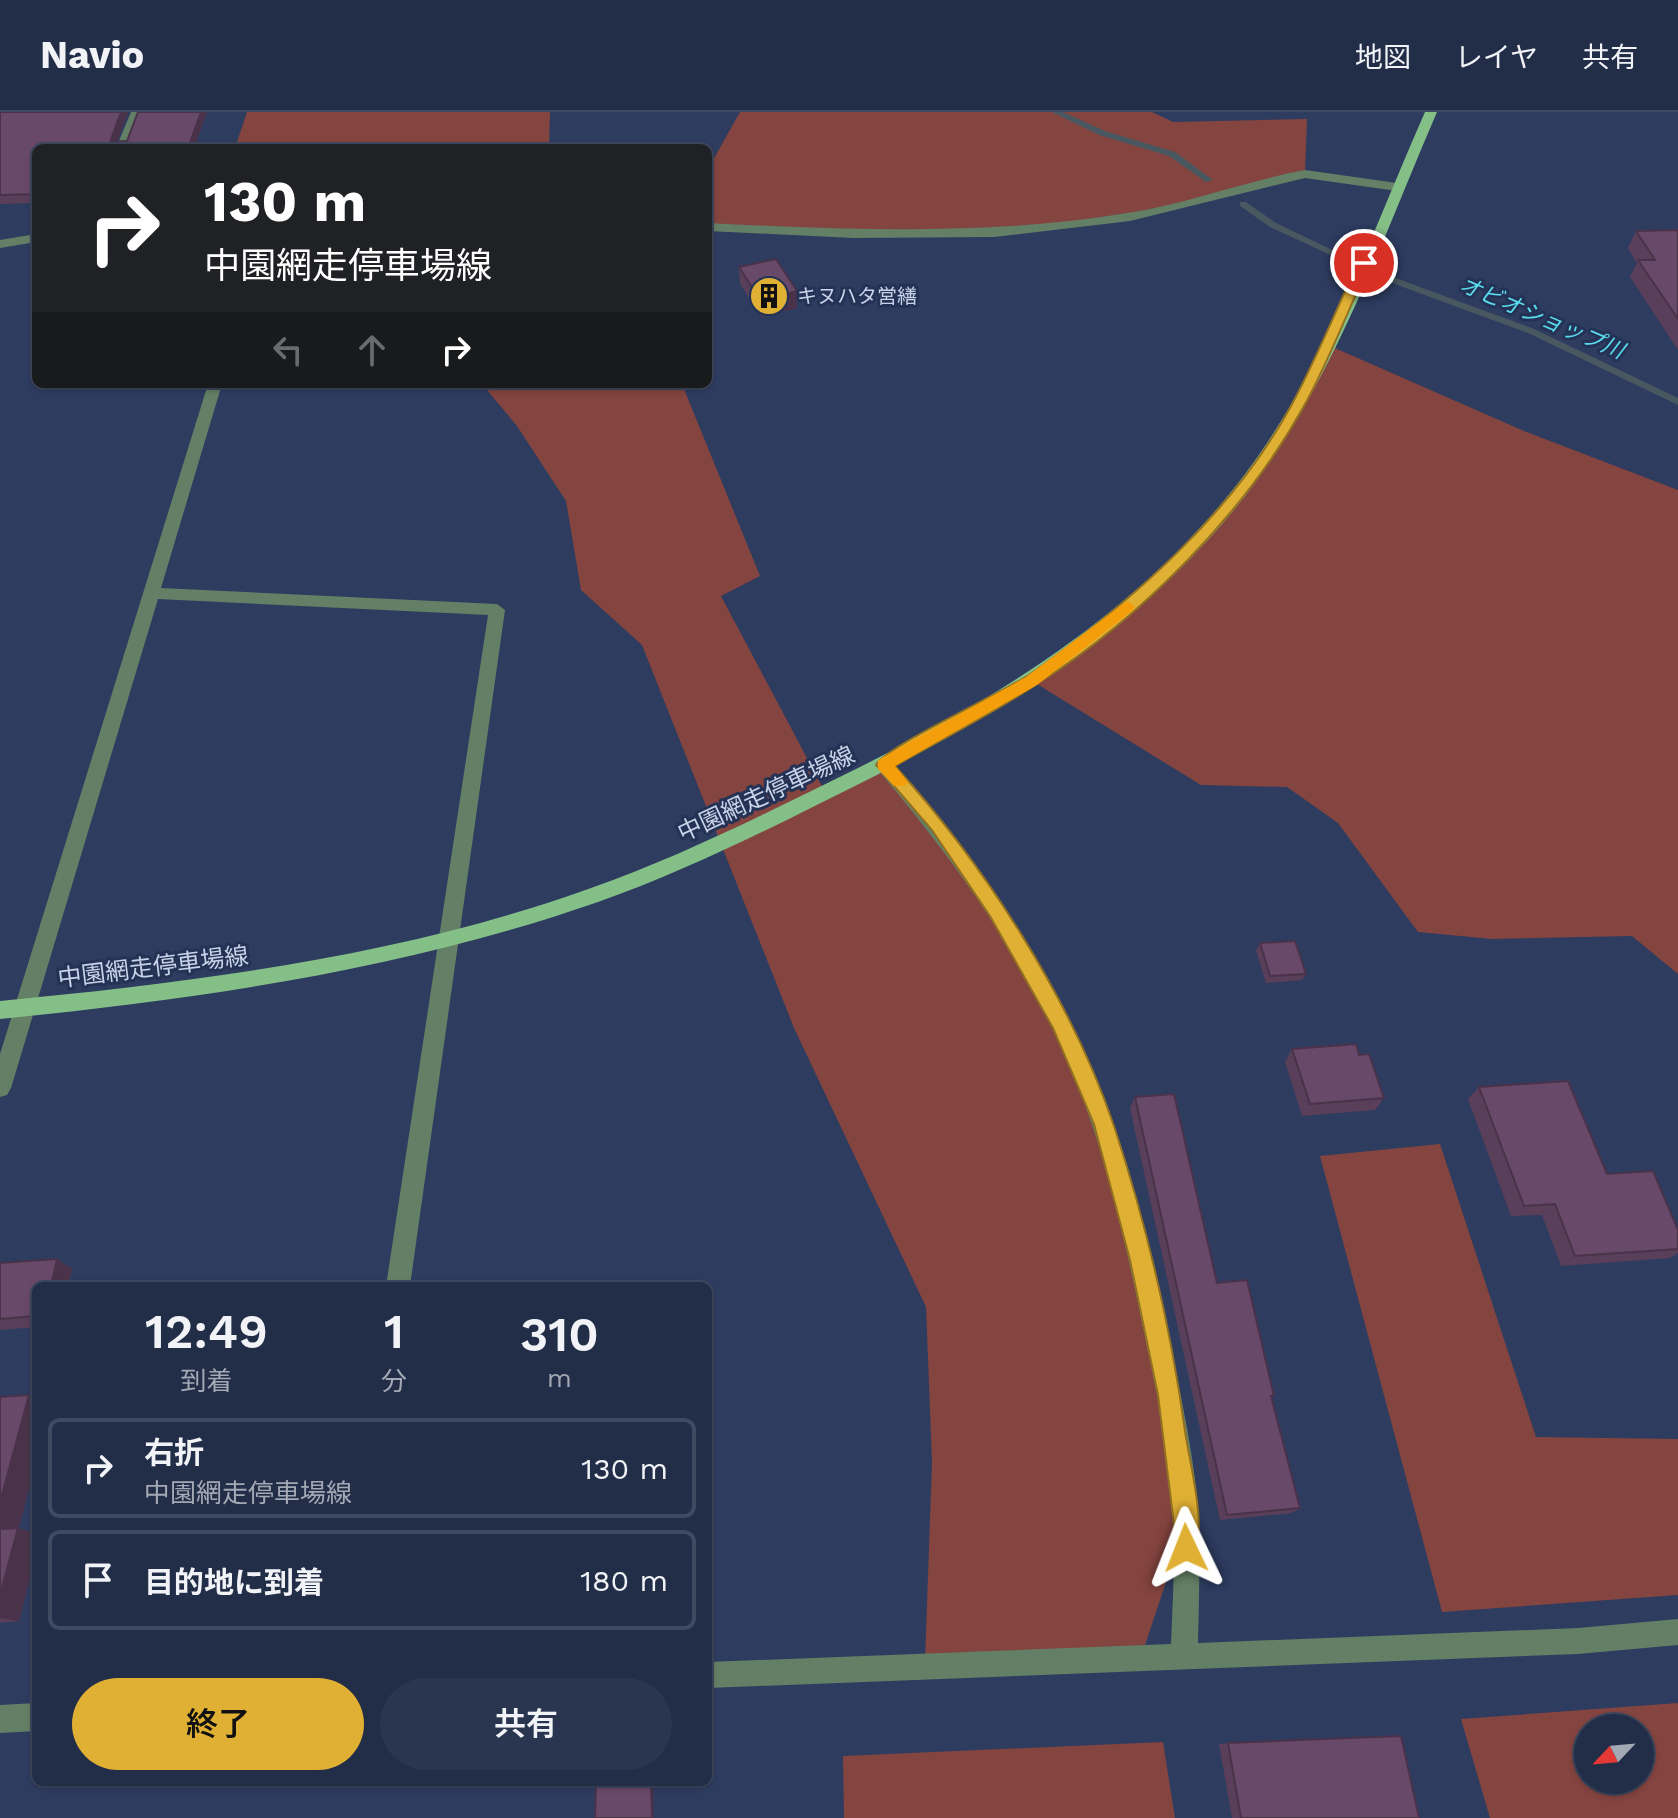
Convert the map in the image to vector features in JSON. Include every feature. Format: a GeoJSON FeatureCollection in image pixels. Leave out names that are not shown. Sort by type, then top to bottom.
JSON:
{"type":"FeatureCollection","features":[{"type":"Feature","properties":{"kind":"main road","name":"中園網走停車場線"},"geometry":{"type":"LineString","coordinates":[[0,1010],[247,980],[359,961],[563,906],[651,873],[884,765],[1032,681],[1146,590],[1200,537],[1250,478],[1297,407],[1431,112]]}},
{"type":"Feature","properties":{"kind":"street"},"geometry":{"type":"LineString","coordinates":[[124,144],[137,112]]}},
{"type":"Feature","properties":{"kind":"street"},"geometry":{"type":"LineString","coordinates":[[712,227],[853,234],[994,233],[1130,217],[1266,181],[1305,174],[1397,187]]}},
{"type":"Feature","properties":{"kind":"street"},"geometry":{"type":"LineString","coordinates":[[0,244],[32,239]]}},
{"type":"Feature","properties":{"kind":"street"},"geometry":{"type":"LineString","coordinates":[[0,1088],[214,388]]}},
{"type":"Feature","properties":{"kind":"street"},"geometry":{"type":"LineString","coordinates":[[150,593],[497,610],[399,1282]]}},
{"type":"Feature","properties":{"kind":"street"},"geometry":{"type":"LineString","coordinates":[[884,765],[938,825],[996,911],[1061,1025],[1103,1124],[1140,1260],[1169,1395],[1186,1522],[1184,1655]]}},
{"type":"Feature","properties":{"kind":"street"},"geometry":{"type":"LineString","coordinates":[[712,1675],[1578,1641],[1678,1632]]}},
{"type":"Feature","properties":{"kind":"street"},"geometry":{"type":"LineString","coordinates":[[0,1719],[32,1717]]}},
{"type":"Feature","properties":{"kind":"shaded area"},"geometry":{"type":"Polygon","coordinates":[[[247,112],[550,112],[549,144],[236,144],[247,112]]]}},
{"type":"Feature","properties":{"kind":"shaded area"},"geometry":{"type":"Polygon","coordinates":[[[740,112],[1152,112],[1173,122],[1307,119],[1305,174],[1184,205],[994,233],[712,227],[712,162],[740,112]]]}},
{"type":"Feature","properties":{"kind":"shaded area"},"geometry":{"type":"Polygon","coordinates":[[[1328,345],[1524,431],[1678,490],[1678,974],[1632,936],[1492,939],[1418,932],[1338,823],[1287,787],[1201,785],[1032,681],[1146,590],[1250,478],[1328,345]]]}},
{"type":"Feature","properties":{"kind":"shaded area"},"geometry":{"type":"Polygon","coordinates":[[[485,388],[684,388],[760,576],[721,596],[825,792],[884,765],[982,887],[1103,1124],[1186,1522],[1144,1648],[925,1662],[932,1462],[926,1307],[794,1028],[642,645],[581,590],[566,501],[517,426],[485,388]]]}},
{"type":"Feature","properties":{"kind":"shaded area"},"geometry":{"type":"Polygon","coordinates":[[[1440,1144],[1536,1437],[1678,1439],[1678,1595],[1442,1612],[1320,1156],[1440,1144]]]}},
{"type":"Feature","properties":{"kind":"shaded area"},"geometry":{"type":"Polygon","coordinates":[[[1678,1703],[1678,1818],[1490,1818],[1461,1719],[1678,1703]]]}},
{"type":"Feature","properties":{"kind":"shaded area"},"geometry":{"type":"Polygon","coordinates":[[[1163,1742],[1175,1818],[844,1818],[843,1756],[1163,1742]]]}},
{"type":"Feature","properties":{"kind":"building"},"geometry":{"type":"Polygon","coordinates":[[[0,112],[121,112],[110,142],[127,141],[138,112],[201,112],[189,144],[32,144],[32,194],[0,195],[0,112]]]}},
{"type":"Feature","properties":{"kind":"building"},"geometry":{"type":"Polygon","coordinates":[[[1678,230],[1678,319],[1638,260],[1655,260],[1636,231],[1678,230]]]}},
{"type":"Feature","properties":{"kind":"building"},"geometry":{"type":"Polygon","coordinates":[[[776,259],[797,291],[760,300],[739,267],[776,259]]]}},
{"type":"Feature","properties":{"kind":"building"},"geometry":{"type":"Polygon","coordinates":[[[1295,941],[1306,974],[1270,976],[1260,943],[1295,941]]]}},
{"type":"Feature","properties":{"kind":"building"},"geometry":{"type":"Polygon","coordinates":[[[1356,1044],[1359,1055],[1369,1054],[1384,1098],[1310,1104],[1292,1049],[1356,1044]]]}},
{"type":"Feature","properties":{"kind":"building"},"geometry":{"type":"Polygon","coordinates":[[[1568,1081],[1607,1174],[1653,1171],[1678,1230],[1678,1249],[1575,1256],[1555,1204],[1524,1206],[1479,1087],[1568,1081]]]}},
{"type":"Feature","properties":{"kind":"building"},"geometry":{"type":"Polygon","coordinates":[[[1174,1094],[1217,1283],[1247,1280],[1274,1396],[1271,1396],[1300,1508],[1227,1515],[1135,1097],[1174,1094]]]}},
{"type":"Feature","properties":{"kind":"building"},"geometry":{"type":"Polygon","coordinates":[[[57,1259],[52,1282],[32,1282],[32,1316],[0,1319],[0,1263],[57,1259]]]}},
{"type":"Feature","properties":{"kind":"building"},"geometry":{"type":"Polygon","coordinates":[[[29,1395],[0,1502],[0,1397],[29,1395]]]}},
{"type":"Feature","properties":{"kind":"building"},"geometry":{"type":"Polygon","coordinates":[[[18,1528],[0,1595],[0,1529],[18,1528]]]}},
{"type":"Feature","properties":{"kind":"building"},"geometry":{"type":"Polygon","coordinates":[[[1401,1736],[1419,1818],[1241,1818],[1228,1743],[1401,1736]]]}},
{"type":"Feature","properties":{"kind":"building"},"geometry":{"type":"Polygon","coordinates":[[[596,1786],[651,1786],[652,1818],[595,1818],[596,1786]]]}},
{"type":"Feature","properties":{"kind":"waterway","name":"オビオショップ川"},"geometry":{"type":"LineString","coordinates":[[1056,112],[1102,133],[1172,154],[1209,180]]}},
{"type":"Feature","properties":{"kind":"waterway","name":"オビオショップ川"},"geometry":{"type":"LineString","coordinates":[[1243,204],[1273,225],[1338,255]]}},
{"type":"Feature","properties":{"kind":"waterway","name":"オビオショップ川"},"geometry":{"type":"LineString","coordinates":[[1387,278],[1531,331],[1678,402]]}},
{"type":"Feature","properties":{"kind":"slow traffic"},"geometry":{"type":"LineString","coordinates":[[899,782],[884,765],[1032,681],[1088,640],[1127,606]]}},
{"type":"Feature","properties":{"kind":"place","name":"キヌハタ営繕"},"geometry":{"type":"Point","coordinates":[769,296]}},
{"type":"Feature","properties":{"kind":"route"},"geometry":{"type":"LineString","coordinates":[[1186,1548],[1186,1522],[1169,1395],[1140,1260],[1103,1124],[1061,1025],[982,887],[938,825],[884,765],[1032,681],[1070,654],[1146,590],[1200,537],[1250,478],[1297,407],[1364,263]]}}]}
